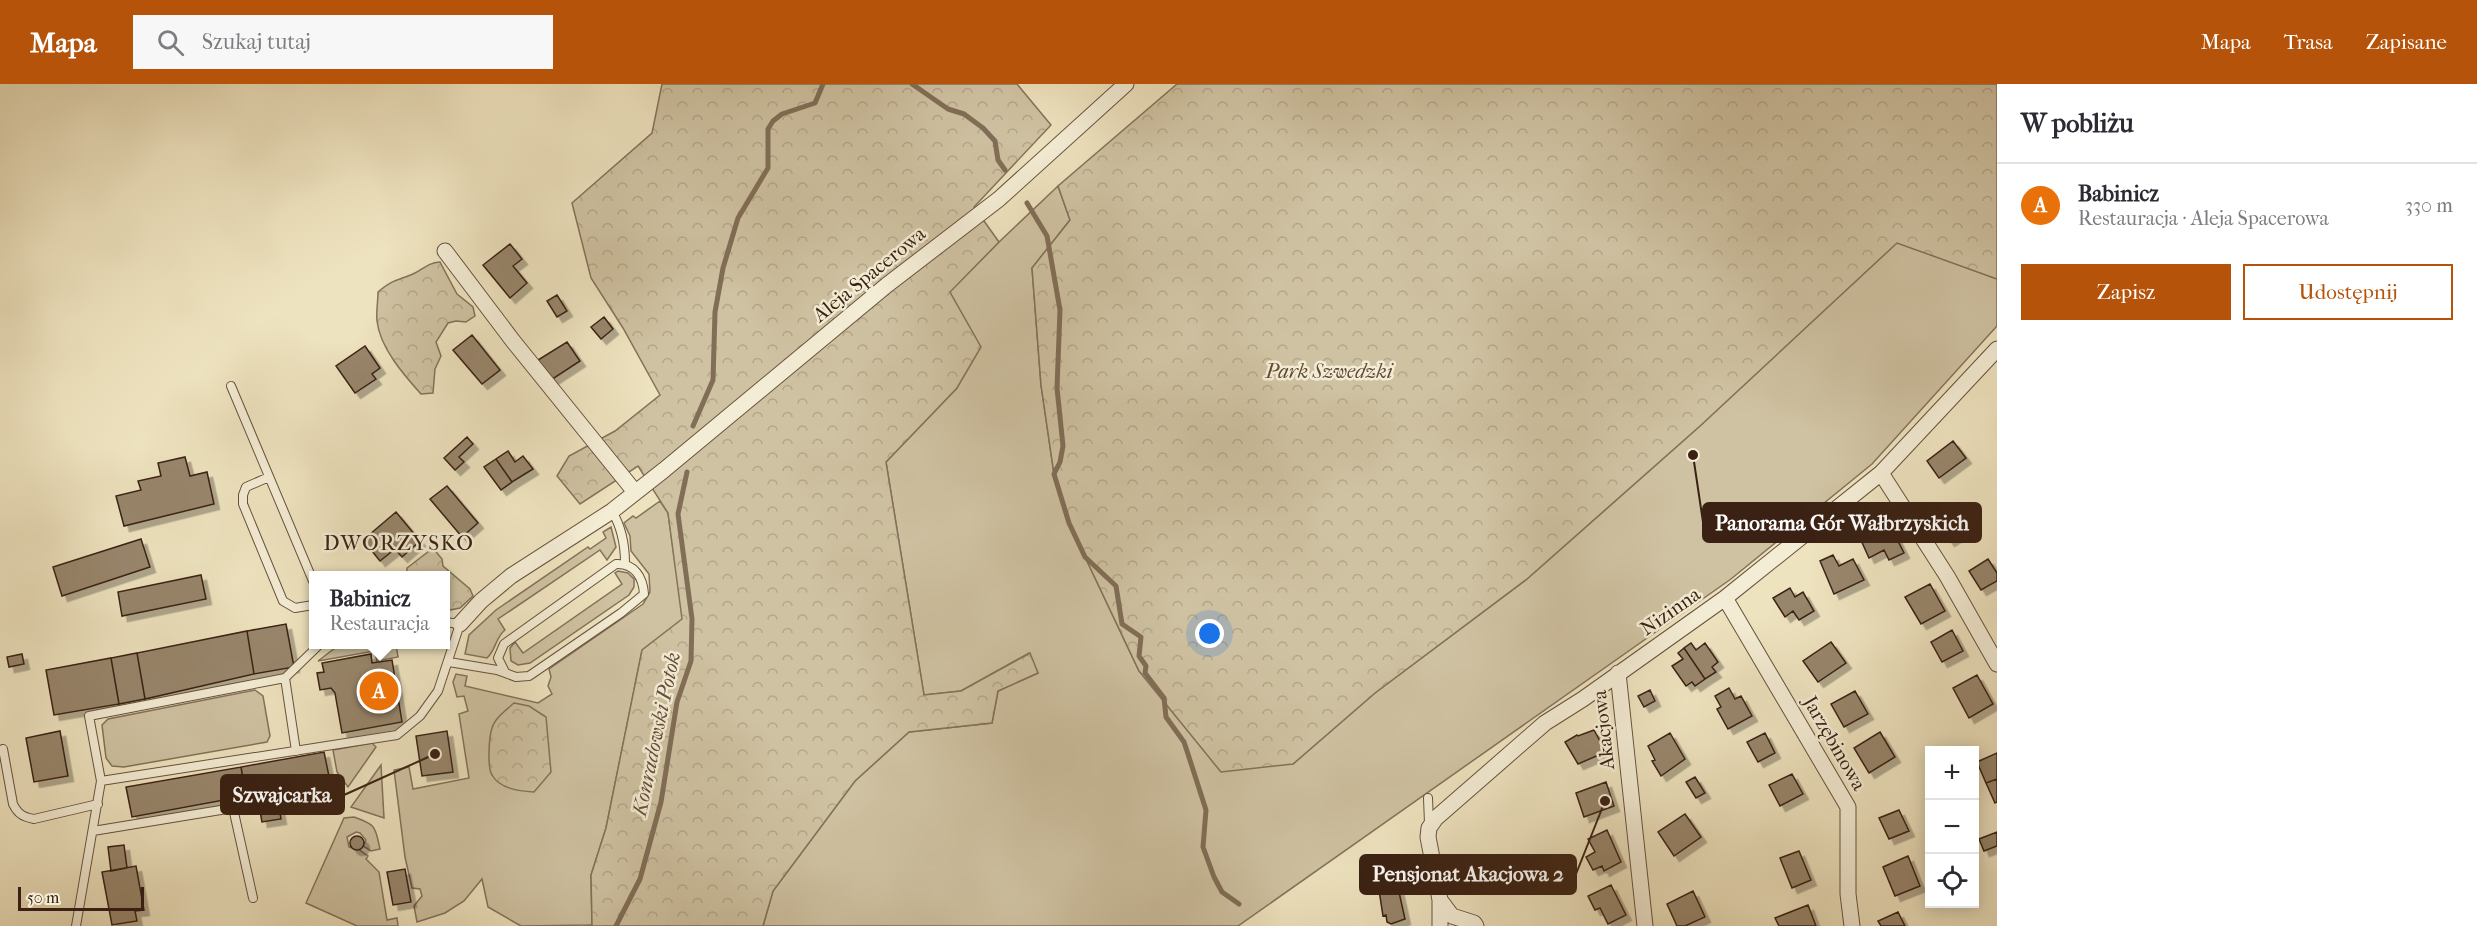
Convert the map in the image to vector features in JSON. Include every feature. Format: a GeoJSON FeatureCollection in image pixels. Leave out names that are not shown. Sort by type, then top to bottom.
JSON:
{"type":"FeatureCollection","features":[{"type":"Feature","properties":{"kind":"street","name":"Aleja Spacerowa"},"geometry":{"type":"LineString","coordinates":[[452,623],[511,576],[612,511],[664,470],[887,285],[999,199],[1126,84]]}},
{"type":"Feature","properties":{"kind":"street"},"geometry":{"type":"LineString","coordinates":[[445,251],[513,341],[635,492]]}},
{"type":"Feature","properties":{"kind":"street","name":"Nizinna"},"geometry":{"type":"LineString","coordinates":[[1429,828],[1436,818],[1545,723],[1725,598],[1881,474],[1997,349]]}},
{"type":"Feature","properties":{"kind":"street"},"geometry":{"type":"LineString","coordinates":[[1881,474],[1947,576],[1997,664]]}},
{"type":"Feature","properties":{"kind":"street","name":"Jarzębinowa"},"geometry":{"type":"LineString","coordinates":[[1725,598],[1848,807],[1848,894],[1852,926]]}},
{"type":"Feature","properties":{"kind":"street","name":"Akacjowa"},"geometry":{"type":"LineString","coordinates":[[1618,673],[1645,926]]}},
{"type":"Feature","properties":{"kind":"street"},"geometry":{"type":"LineString","coordinates":[[1429,828],[1428,837],[1440,900],[1440,926]]}},
{"type":"Feature","properties":{"kind":"street"},"geometry":{"type":"LineString","coordinates":[[1440,900],[1452,916],[1476,926]]}},
{"type":"Feature","properties":{"kind":"lane"},"geometry":{"type":"LineString","coordinates":[[231,386],[309,572]]}},
{"type":"Feature","properties":{"kind":"lane"},"geometry":{"type":"LineString","coordinates":[[269,477],[246,488],[243,504],[283,600],[296,608],[309,606]]}},
{"type":"Feature","properties":{"kind":"lane"},"geometry":{"type":"LineString","coordinates":[[612,511],[620,524],[625,545],[625,563]]}},
{"type":"Feature","properties":{"kind":"lane"},"geometry":{"type":"LineString","coordinates":[[449,662],[505,672],[516,677],[529,676],[621,613],[644,594],[644,580],[625,563],[616,564],[504,644],[498,658],[505,672]]}},
{"type":"Feature","properties":{"kind":"lane"},"geometry":{"type":"LineString","coordinates":[[101,781],[397,735],[420,716],[438,691],[449,662],[452,623]]}},
{"type":"Feature","properties":{"kind":"lane"},"geometry":{"type":"LineString","coordinates":[[76,926],[101,781],[89,716],[285,678],[316,649]]}},
{"type":"Feature","properties":{"kind":"lane"},"geometry":{"type":"LineString","coordinates":[[285,678],[296,751]]}},
{"type":"Feature","properties":{"kind":"lane"},"geometry":{"type":"LineString","coordinates":[[3,749],[13,804],[17,812],[25,817],[34,819],[98,804]]}},
{"type":"Feature","properties":{"kind":"lane"},"geometry":{"type":"LineString","coordinates":[[1428,798],[1429,828]]}},
{"type":"Feature","properties":{"kind":"lane"},"geometry":{"type":"LineString","coordinates":[[93,831],[233,808],[253,898]]}},
{"type":"Feature","properties":{"kind":"green space"},"geometry":{"type":"Polygon","coordinates":[[[662,84],[1017,84],[1051,125],[974,207],[999,242],[950,292],[981,347],[957,388],[886,462],[924,695],[961,691],[1030,653],[1038,673],[998,691],[992,723],[909,732],[855,781],[773,891],[763,926],[584,926],[592,925],[591,875],[606,828],[642,650],[682,619],[668,513],[638,466],[580,504],[557,476],[569,456],[615,431],[660,395],[623,328],[591,278],[572,203],[652,133],[662,84]]]}},
{"type":"Feature","properties":{"kind":"green space","name":"Park Szwedzki"},"geometry":{"type":"Polygon","coordinates":[[[1177,84],[1997,84],[1997,279],[1897,243],[1700,426],[1527,579],[1375,693],[1293,764],[1221,772],[1139,671],[1069,523],[1054,474],[1041,385],[1032,268],[1070,220],[1058,186],[1177,84]]]}},
{"type":"Feature","properties":{"kind":"green space"},"geometry":{"type":"Polygon","coordinates":[[[1058,186],[1070,220],[1032,268],[1041,385],[1054,474],[1069,523],[1139,671],[1293,764],[1375,693],[1527,579],[1700,426],[1897,242],[1997,279],[1997,326],[1872,464],[1731,579],[1238,926],[763,926],[773,891],[855,781],[909,732],[992,723],[998,691],[1038,673],[1029,653],[961,691],[924,695],[886,462],[957,388],[950,291],[1058,186]]]}},
{"type":"Feature","properties":{"kind":"green space"},"geometry":{"type":"Polygon","coordinates":[[[440,262],[457,294],[473,307],[475,316],[466,322],[448,323],[436,342],[441,356],[435,369],[433,393],[421,394],[394,360],[383,341],[377,321],[378,292],[391,282],[440,262]]]}},
{"type":"Feature","properties":{"kind":"green space"},"geometry":{"type":"Polygon","coordinates":[[[660,501],[668,513],[683,619],[642,651],[606,828],[591,875],[592,925],[521,926],[488,907],[482,879],[464,901],[445,913],[417,922],[414,906],[422,896],[420,889],[412,888],[405,857],[394,770],[409,767],[413,789],[469,778],[459,714],[468,711],[464,696],[457,697],[453,682],[456,674],[467,676],[465,686],[538,703],[552,694],[548,686],[551,677],[549,669],[643,604],[650,592],[649,574],[631,551],[630,536],[624,523],[633,516],[636,518],[660,501]]]}},
{"type":"Feature","properties":{"kind":"green space"},"geometry":{"type":"Polygon","coordinates":[[[611,527],[616,547],[607,560],[600,550],[498,619],[505,630],[487,658],[465,654],[469,635],[496,610],[588,547],[590,549],[606,538],[603,532],[611,527]]]}},
{"type":"Feature","properties":{"kind":"green space"},"geometry":{"type":"Polygon","coordinates":[[[433,548],[442,559],[443,566],[449,571],[407,571],[407,568],[433,548]]]}},
{"type":"Feature","properties":{"kind":"green space"},"geometry":{"type":"Polygon","coordinates":[[[618,571],[628,573],[634,579],[634,587],[629,595],[530,663],[518,665],[511,661],[510,648],[515,642],[523,653],[622,584],[615,573],[618,571]]]}},
{"type":"Feature","properties":{"kind":"green space"},"geometry":{"type":"Polygon","coordinates":[[[450,572],[470,589],[473,596],[460,608],[450,610],[450,572]]]}},
{"type":"Feature","properties":{"kind":"green space"},"geometry":{"type":"Polygon","coordinates":[[[334,649],[397,649],[398,657],[377,661],[374,651],[318,661],[334,649]]]}},
{"type":"Feature","properties":{"kind":"green space"},"geometry":{"type":"Polygon","coordinates":[[[255,690],[263,696],[270,736],[267,742],[124,767],[112,766],[106,758],[102,725],[108,719],[255,690]]]}},
{"type":"Feature","properties":{"kind":"green space"},"geometry":{"type":"Polygon","coordinates":[[[514,703],[529,706],[546,717],[551,772],[534,792],[505,786],[495,780],[490,771],[489,752],[493,724],[514,703]]]}},
{"type":"Feature","properties":{"kind":"green space"},"geometry":{"type":"Polygon","coordinates":[[[372,743],[376,747],[348,787],[337,772],[333,750],[372,743]]]}},
{"type":"Feature","properties":{"kind":"green space"},"geometry":{"type":"Polygon","coordinates":[[[381,765],[384,818],[351,807],[381,765]]]}},
{"type":"Feature","properties":{"kind":"green space"},"geometry":{"type":"Polygon","coordinates":[[[354,817],[367,822],[374,828],[380,849],[371,851],[363,846],[366,840],[356,832],[347,837],[349,847],[358,849],[368,856],[366,859],[379,872],[387,920],[397,918],[398,926],[357,926],[306,903],[344,818],[354,817]]]}},
{"type":"Feature","properties":{"kind":"building"},"geometry":{"type":"Polygon","coordinates":[[[510,244],[522,259],[513,266],[527,283],[510,298],[483,265],[510,244]]]}},
{"type":"Feature","properties":{"kind":"building"},"geometry":{"type":"Polygon","coordinates":[[[557,295],[567,311],[557,317],[547,301],[557,295]]]}},
{"type":"Feature","properties":{"kind":"building"},"geometry":{"type":"Polygon","coordinates":[[[604,317],[613,329],[601,339],[591,327],[604,317]]]}},
{"type":"Feature","properties":{"kind":"building"},"geometry":{"type":"Polygon","coordinates":[[[472,335],[500,370],[482,384],[453,350],[472,335]]]}},
{"type":"Feature","properties":{"kind":"building"},"geometry":{"type":"Polygon","coordinates":[[[567,342],[580,361],[551,380],[538,360],[567,342]]]}},
{"type":"Feature","properties":{"kind":"building"},"geometry":{"type":"Polygon","coordinates":[[[365,346],[380,368],[372,374],[376,379],[355,393],[336,366],[365,346]]]}},
{"type":"Feature","properties":{"kind":"building"},"geometry":{"type":"Polygon","coordinates":[[[467,437],[473,444],[459,457],[464,462],[455,470],[444,458],[467,437]]]}},
{"type":"Feature","properties":{"kind":"building"},"geometry":{"type":"Polygon","coordinates":[[[1953,441],[1966,458],[1939,478],[1927,461],[1953,441]]]}},
{"type":"Feature","properties":{"kind":"building"},"geometry":{"type":"Polygon","coordinates":[[[508,451],[515,462],[523,456],[533,469],[512,482],[496,459],[508,451]]]}},
{"type":"Feature","properties":{"kind":"building"},"geometry":{"type":"Polygon","coordinates":[[[185,457],[190,476],[207,472],[214,504],[124,526],[116,496],[141,490],[138,481],[161,476],[158,463],[185,457]]]}},
{"type":"Feature","properties":{"kind":"building"},"geometry":{"type":"Polygon","coordinates":[[[496,459],[512,482],[501,490],[484,467],[496,459]]]}},
{"type":"Feature","properties":{"kind":"building"},"geometry":{"type":"Polygon","coordinates":[[[447,486],[478,523],[462,537],[430,499],[447,486]]]}},
{"type":"Feature","properties":{"kind":"building"},"geometry":{"type":"Polygon","coordinates":[[[1957,508],[1970,528],[1949,541],[1936,521],[1957,508]]]}},
{"type":"Feature","properties":{"kind":"building"},"geometry":{"type":"Polygon","coordinates":[[[396,512],[420,541],[402,557],[395,549],[380,561],[363,540],[396,512]]]}},
{"type":"Feature","properties":{"kind":"building"},"geometry":{"type":"Polygon","coordinates":[[[1889,523],[1904,553],[1889,560],[1884,550],[1869,558],[1860,538],[1889,523]]]}},
{"type":"Feature","properties":{"kind":"building"},"geometry":{"type":"Polygon","coordinates":[[[141,539],[150,567],[62,596],[53,567],[141,539]]]}},
{"type":"Feature","properties":{"kind":"building"},"geometry":{"type":"Polygon","coordinates":[[[1833,555],[1839,566],[1853,559],[1864,580],[1834,594],[1820,561],[1833,555]]]}},
{"type":"Feature","properties":{"kind":"building"},"geometry":{"type":"Polygon","coordinates":[[[1988,559],[1997,573],[1997,581],[1981,590],[1969,571],[1988,559]]]}},
{"type":"Feature","properties":{"kind":"building"},"geometry":{"type":"Polygon","coordinates":[[[201,575],[206,599],[122,616],[118,592],[201,575]]]}},
{"type":"Feature","properties":{"kind":"building"},"geometry":{"type":"Polygon","coordinates":[[[1930,584],[1945,611],[1921,624],[1905,597],[1930,584]]]}},
{"type":"Feature","properties":{"kind":"building"},"geometry":{"type":"Polygon","coordinates":[[[1790,588],[1795,597],[1803,592],[1814,611],[1799,620],[1793,611],[1785,617],[1773,598],[1790,588]]]}},
{"type":"Feature","properties":{"kind":"building"},"geometry":{"type":"Polygon","coordinates":[[[286,624],[294,667],[254,674],[247,631],[286,624]]]}},
{"type":"Feature","properties":{"kind":"building"},"geometry":{"type":"Polygon","coordinates":[[[1952,630],[1963,651],[1942,662],[1931,642],[1952,630]]]}},
{"type":"Feature","properties":{"kind":"building"},"geometry":{"type":"Polygon","coordinates":[[[247,631],[254,674],[145,699],[137,653],[247,631]]]}},
{"type":"Feature","properties":{"kind":"building"},"geometry":{"type":"Polygon","coordinates":[[[1831,642],[1846,663],[1818,682],[1803,661],[1831,642]]]}},
{"type":"Feature","properties":{"kind":"building"},"geometry":{"type":"Polygon","coordinates":[[[1691,643],[1696,650],[1705,643],[1718,662],[1712,667],[1716,672],[1705,679],[1684,648],[1691,643]]]}},
{"type":"Feature","properties":{"kind":"building"},"geometry":{"type":"Polygon","coordinates":[[[1684,648],[1705,679],[1695,686],[1692,682],[1686,686],[1672,666],[1683,659],[1678,653],[1684,648]]]}},
{"type":"Feature","properties":{"kind":"building"},"geometry":{"type":"Polygon","coordinates":[[[137,653],[145,699],[119,704],[111,658],[137,653]]]}},
{"type":"Feature","properties":{"kind":"building"},"geometry":{"type":"Polygon","coordinates":[[[22,654],[24,664],[9,667],[7,657],[22,654]]]}},
{"type":"Feature","properties":{"kind":"building"},"geometry":{"type":"Polygon","coordinates":[[[371,654],[372,663],[392,660],[402,722],[342,733],[335,693],[331,688],[320,690],[317,673],[324,672],[322,663],[371,654]]]}},
{"type":"Feature","properties":{"kind":"building"},"geometry":{"type":"Polygon","coordinates":[[[111,658],[119,704],[54,715],[46,670],[111,658]]]}},
{"type":"Feature","properties":{"kind":"building"},"geometry":{"type":"Polygon","coordinates":[[[1977,675],[1993,704],[1969,718],[1953,688],[1977,675]]]}},
{"type":"Feature","properties":{"kind":"building"},"geometry":{"type":"Polygon","coordinates":[[[1729,688],[1735,699],[1741,696],[1752,716],[1728,729],[1717,709],[1721,707],[1715,696],[1729,688]]]}},
{"type":"Feature","properties":{"kind":"building"},"geometry":{"type":"Polygon","coordinates":[[[1650,690],[1655,701],[1644,707],[1638,696],[1650,690]]]}},
{"type":"Feature","properties":{"kind":"building"},"geometry":{"type":"Polygon","coordinates":[[[1855,691],[1868,714],[1844,727],[1831,704],[1855,691]]]}},
{"type":"Feature","properties":{"kind":"building"},"geometry":{"type":"Polygon","coordinates":[[[1594,730],[1606,752],[1578,764],[1565,742],[1577,735],[1594,730]]]}},
{"type":"Feature","properties":{"kind":"building"},"geometry":{"type":"Polygon","coordinates":[[[60,731],[68,776],[34,782],[26,738],[60,731]]]}},
{"type":"Feature","properties":{"kind":"building"},"geometry":{"type":"Polygon","coordinates":[[[447,731],[453,772],[422,776],[416,736],[447,731]]]}},
{"type":"Feature","properties":{"kind":"building"},"geometry":{"type":"Polygon","coordinates":[[[1880,732],[1895,757],[1869,773],[1854,748],[1880,732]]]}},
{"type":"Feature","properties":{"kind":"building"},"geometry":{"type":"Polygon","coordinates":[[[1670,733],[1685,759],[1661,776],[1652,761],[1655,760],[1648,746],[1670,733]]]}},
{"type":"Feature","properties":{"kind":"building"},"geometry":{"type":"Polygon","coordinates":[[[1765,733],[1775,753],[1758,762],[1747,742],[1765,733]]]}},
{"type":"Feature","properties":{"kind":"building"},"geometry":{"type":"Polygon","coordinates":[[[324,752],[330,781],[246,796],[241,767],[324,752]]]}},
{"type":"Feature","properties":{"kind":"building"},"geometry":{"type":"Polygon","coordinates":[[[1997,753],[1997,779],[1986,783],[1979,761],[1997,753]]]}},
{"type":"Feature","properties":{"kind":"building"},"geometry":{"type":"Polygon","coordinates":[[[241,767],[246,796],[132,817],[126,787],[241,767]]]}},
{"type":"Feature","properties":{"kind":"building"},"geometry":{"type":"Polygon","coordinates":[[[1792,774],[1803,794],[1780,806],[1769,785],[1792,774]]]}},
{"type":"Feature","properties":{"kind":"building"},"geometry":{"type":"Polygon","coordinates":[[[1695,777],[1705,793],[1696,798],[1686,782],[1695,777]]]}},
{"type":"Feature","properties":{"kind":"building"},"geometry":{"type":"Polygon","coordinates":[[[1997,779],[1997,802],[1995,803],[1986,783],[1997,779]]]}},
{"type":"Feature","properties":{"kind":"building"},"geometry":{"type":"Polygon","coordinates":[[[1606,782],[1614,806],[1584,817],[1576,793],[1606,782]]]}},
{"type":"Feature","properties":{"kind":"building"},"geometry":{"type":"Polygon","coordinates":[[[279,807],[281,819],[262,822],[260,811],[279,807]]]}},
{"type":"Feature","properties":{"kind":"building"},"geometry":{"type":"Polygon","coordinates":[[[1899,810],[1909,831],[1889,839],[1879,818],[1899,810]]]}},
{"type":"Feature","properties":{"kind":"building"},"geometry":{"type":"Polygon","coordinates":[[[1685,814],[1701,837],[1674,856],[1658,832],[1685,814]]]}},
{"type":"Feature","properties":{"kind":"building"},"geometry":{"type":"Polygon","coordinates":[[[1607,830],[1621,862],[1604,871],[1602,866],[1593,870],[1586,857],[1595,852],[1588,839],[1607,830]]]}},
{"type":"Feature","properties":{"kind":"building"},"geometry":{"type":"Polygon","coordinates":[[[1997,832],[1997,846],[1984,851],[1979,839],[1997,832]]]}},
{"type":"Feature","properties":{"kind":"building"},"geometry":{"type":"Polygon","coordinates":[[[357,836],[362,838],[364,843],[362,848],[357,850],[352,848],[350,843],[352,838],[357,836]]]}},
{"type":"Feature","properties":{"kind":"building"},"geometry":{"type":"Polygon","coordinates":[[[124,845],[127,868],[111,871],[108,847],[124,845]]]}},
{"type":"Feature","properties":{"kind":"building"},"geometry":{"type":"Polygon","coordinates":[[[1799,851],[1811,880],[1792,888],[1780,858],[1799,851]]]}},
{"type":"Feature","properties":{"kind":"building"},"geometry":{"type":"Polygon","coordinates":[[[1908,856],[1920,886],[1895,896],[1883,867],[1908,856]]]}},
{"type":"Feature","properties":{"kind":"building"},"geometry":{"type":"Polygon","coordinates":[[[136,866],[144,910],[135,911],[137,921],[112,925],[102,872],[136,866]]]}},
{"type":"Feature","properties":{"kind":"building"},"geometry":{"type":"Polygon","coordinates":[[[405,869],[411,902],[393,905],[387,872],[405,869]]]}},
{"type":"Feature","properties":{"kind":"building"},"geometry":{"type":"Polygon","coordinates":[[[1395,874],[1405,919],[1391,924],[1387,922],[1386,915],[1383,916],[1377,877],[1395,874]]]}},
{"type":"Feature","properties":{"kind":"building"},"geometry":{"type":"Polygon","coordinates":[[[1611,885],[1626,915],[1608,924],[1600,908],[1595,910],[1588,896],[1611,885]]]}},
{"type":"Feature","properties":{"kind":"building"},"geometry":{"type":"Polygon","coordinates":[[[1693,891],[1705,917],[1685,926],[1677,926],[1667,904],[1693,891]]]}},
{"type":"Feature","properties":{"kind":"building"},"geometry":{"type":"Polygon","coordinates":[[[1808,905],[1816,926],[1779,926],[1775,918],[1808,905]]]}},
{"type":"Feature","properties":{"kind":"building"},"geometry":{"type":"Polygon","coordinates":[[[1898,912],[1905,926],[1881,926],[1878,921],[1898,912]]]}},
{"type":"Feature","properties":{"kind":"waterway","name":"Konradowski Potok"},"geometry":{"type":"LineString","coordinates":[[693,426],[713,380],[715,312],[723,268],[738,218],[768,168],[768,129],[773,121],[782,114],[815,103],[823,84]]}},
{"type":"Feature","properties":{"kind":"waterway"},"geometry":{"type":"LineString","coordinates":[[912,84],[948,109],[964,114],[983,128],[995,141],[998,160],[1005,170]]}},
{"type":"Feature","properties":{"kind":"waterway"},"geometry":{"type":"LineString","coordinates":[[1027,203],[1047,236],[1060,310],[1057,388],[1063,446],[1060,462],[1054,474],[1069,523],[1085,557],[1116,586],[1122,624],[1141,637],[1139,656],[1146,666],[1145,673],[1164,698],[1166,717],[1184,742],[1206,810],[1203,847],[1214,877],[1222,892],[1239,904]]}},
{"type":"Feature","properties":{"kind":"waterway","name":"Konradowski Potok"},"geometry":{"type":"LineString","coordinates":[[616,926],[640,879],[661,802],[677,702],[691,661],[692,619],[678,514],[687,472]]}},
{"type":"Feature","properties":{"kind":"place","name":"Panorama Gór Wałbrzyskich"},"geometry":{"type":"Point","coordinates":[1693,455]}},
{"type":"Feature","properties":{"kind":"place","name":"Babinicz"},"geometry":{"type":"Point","coordinates":[379,691]}},
{"type":"Feature","properties":{"kind":"place","name":"Szwajcarka"},"geometry":{"type":"Point","coordinates":[435,754]}},
{"type":"Feature","properties":{"kind":"place","name":"Pensjonat Akacjowa 2"},"geometry":{"type":"Point","coordinates":[1605,801]}},
{"type":"Feature","properties":{"kind":"district","name":"DWORZYSKO"},"geometry":{"type":"Point","coordinates":[399,543]}}]}
